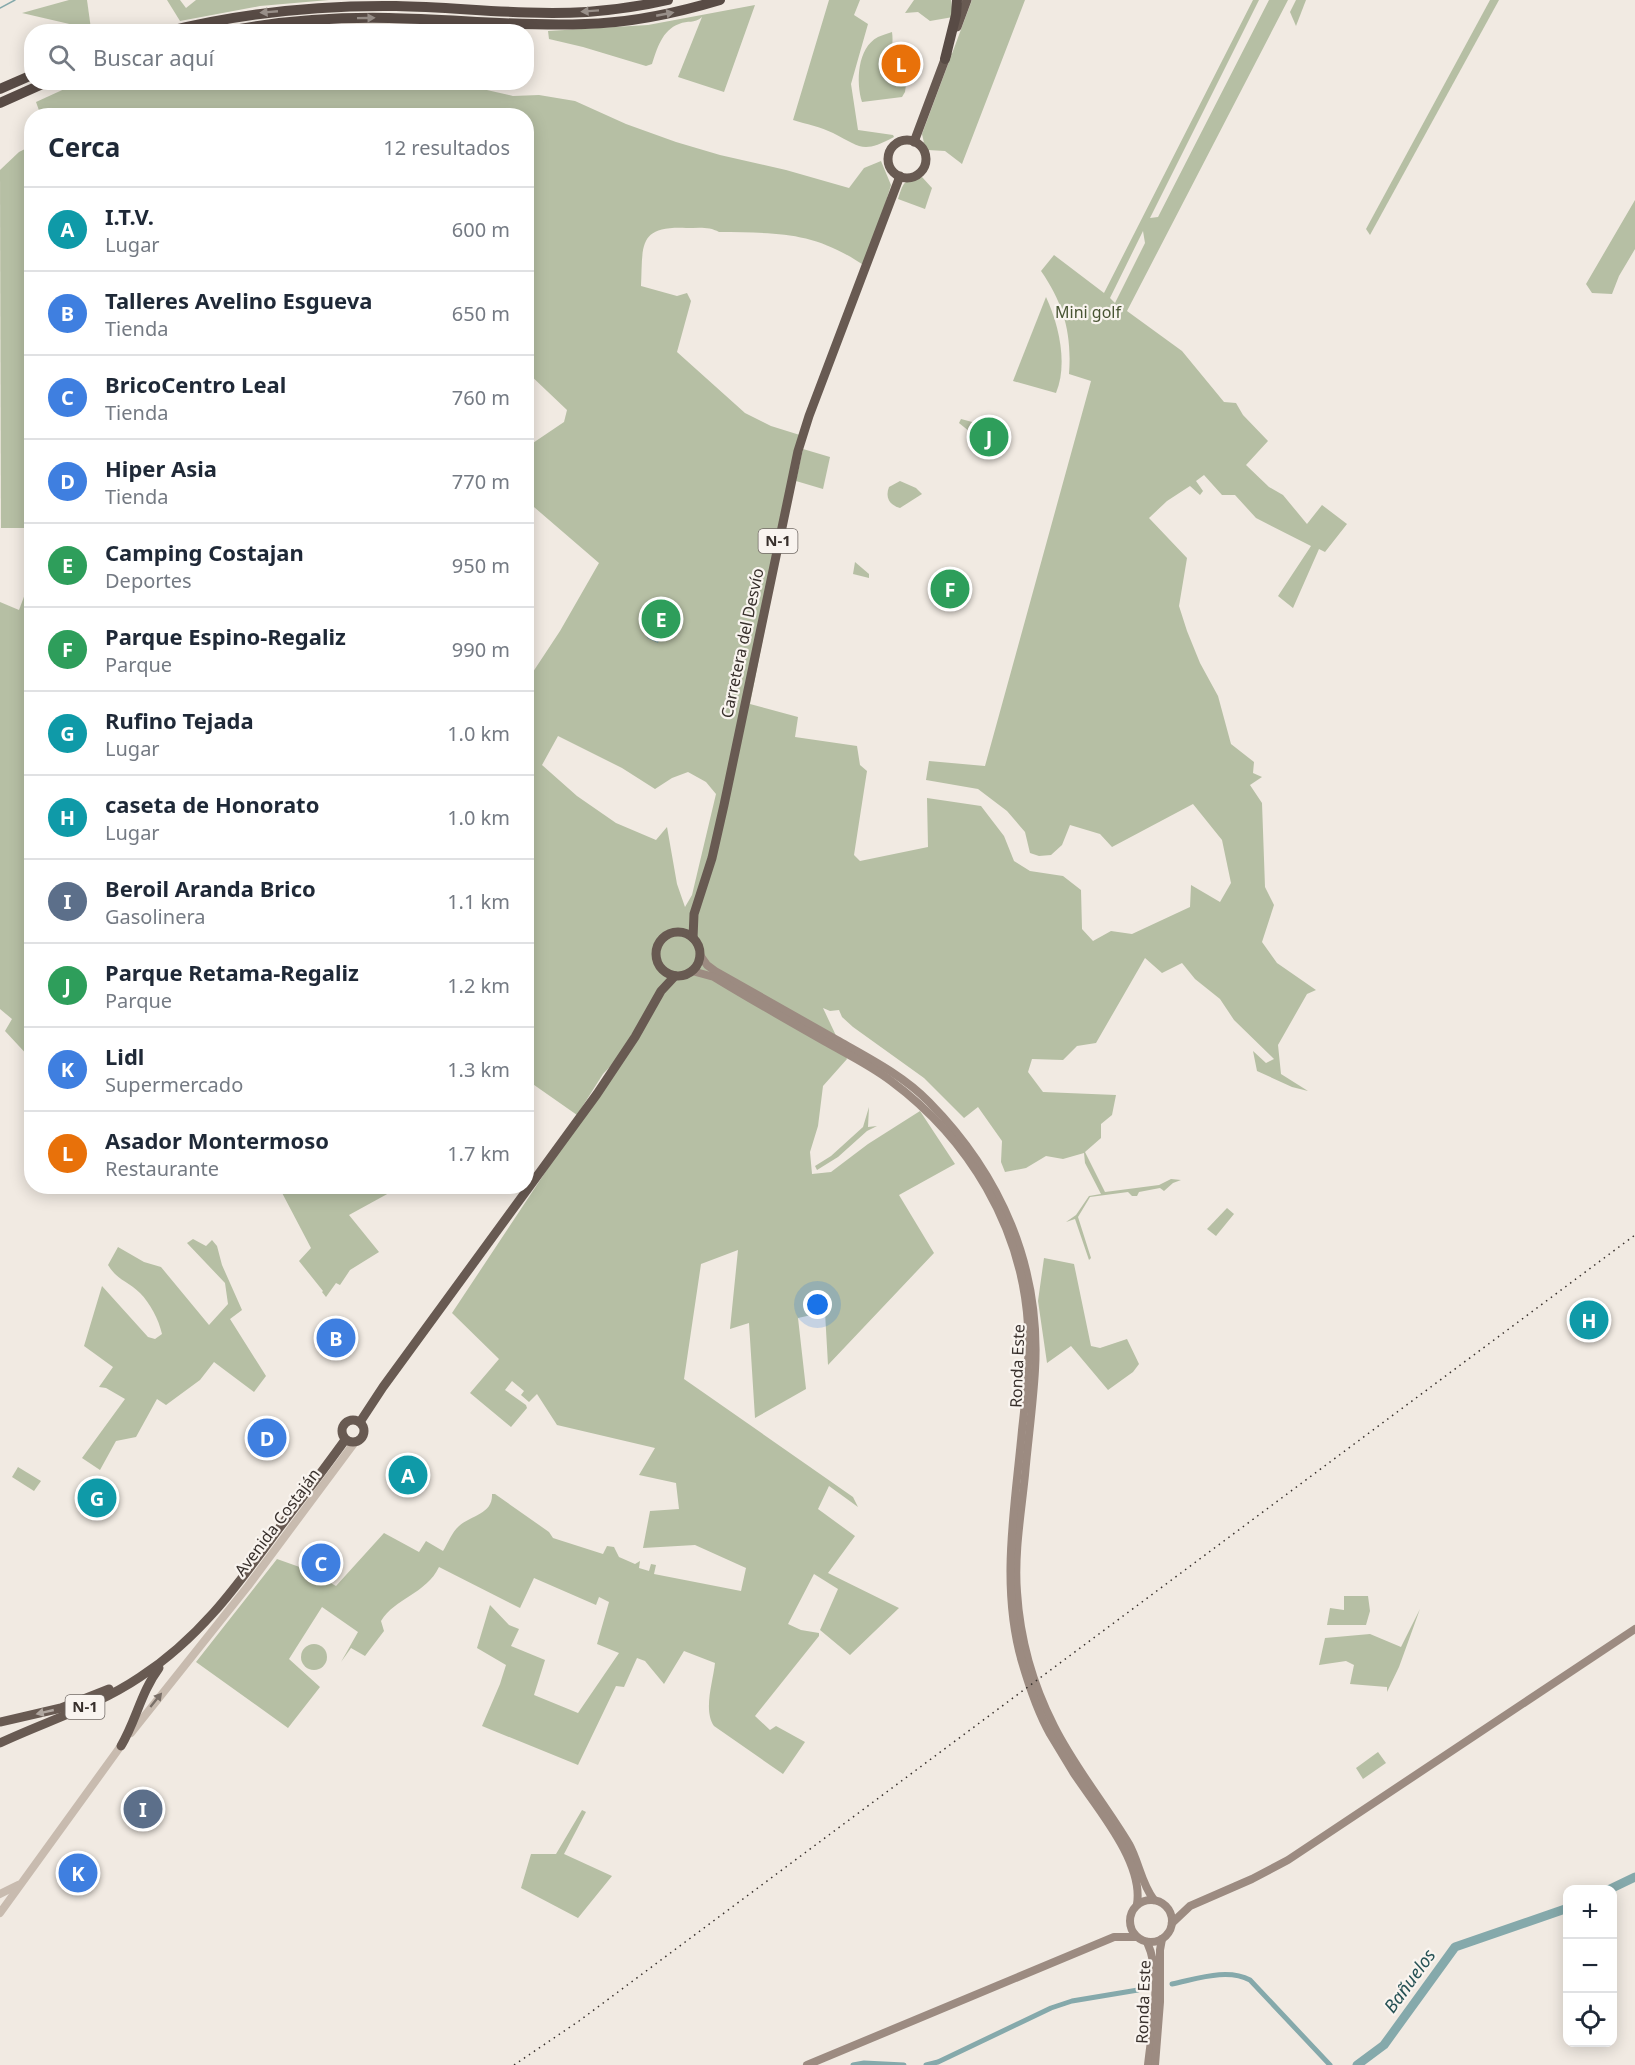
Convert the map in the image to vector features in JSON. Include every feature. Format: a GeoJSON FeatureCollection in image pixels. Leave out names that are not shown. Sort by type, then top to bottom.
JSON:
{"type":"FeatureCollection","features":[{"type":"Feature","properties":{"kind":"highway"},"geometry":{"type":"LineString","coordinates":[[201,24],[237,16],[315,8],[398,6],[557,13],[626,8],[669,0]]}},
{"type":"Feature","properties":{"kind":"highway"},"geometry":{"type":"LineString","coordinates":[[534,25],[589,24],[661,15],[720,0]]}},
{"type":"Feature","properties":{"kind":"highway"},"geometry":{"type":"LineString","coordinates":[[945,58],[957,15],[957,0]]}},
{"type":"Feature","properties":{"kind":"highway"},"geometry":{"type":"LineString","coordinates":[[914,142],[968,0]]}},
{"type":"Feature","properties":{"kind":"highway"},"geometry":{"type":"LineString","coordinates":[[284,24],[362,18],[513,24]]}},
{"type":"Feature","properties":{"kind":"highway"},"geometry":{"type":"LineString","coordinates":[[0,89],[24,78]]}},
{"type":"Feature","properties":{"kind":"highway"},"geometry":{"type":"LineString","coordinates":[[0,103],[29,90]]}},
{"type":"Feature","properties":{"kind":"highway"},"geometry":{"type":"LineString","coordinates":[[902,140],[914,142],[922,147],[925,154],[923,168],[912,177],[900,176],[892,170],[889,163],[891,149],[902,140]]}},
{"type":"Feature","properties":{"kind":"highway","name":"Carretera del Desvío"},"geometry":{"type":"LineString","coordinates":[[693,938],[694,914],[712,858],[798,451],[809,416],[900,176]]}},
{"type":"Feature","properties":{"kind":"highway","name":"Carretera del Desvío"},"geometry":{"type":"LineString","coordinates":[[678,932],[694,914]]}},
{"type":"Feature","properties":{"kind":"highway"},"geometry":{"type":"LineString","coordinates":[[678,932],[693,938]]}},
{"type":"Feature","properties":{"kind":"highway","name":"N-1"},"geometry":{"type":"LineString","coordinates":[[661,991],[662,968],[657,957],[658,945],[667,936],[678,932]]}},
{"type":"Feature","properties":{"kind":"highway","name":"N-1"},"geometry":{"type":"LineString","coordinates":[[693,938],[698,945],[700,955]]}},
{"type":"Feature","properties":{"kind":"highway"},"geometry":{"type":"LineString","coordinates":[[692,970],[699,961],[700,955]]}},
{"type":"Feature","properties":{"kind":"highway"},"geometry":{"type":"LineString","coordinates":[[662,968],[675,976]]}},
{"type":"Feature","properties":{"kind":"highway","name":"N-1"},"geometry":{"type":"LineString","coordinates":[[534,1180],[623,1055],[661,991],[675,976],[682,976],[692,970]]}},
{"type":"Feature","properties":{"kind":"highway","name":"N-1"},"geometry":{"type":"LineString","coordinates":[[360,1422],[524,1194]]}},
{"type":"Feature","properties":{"kind":"highway"},"geometry":{"type":"LineString","coordinates":[[350,1420],[360,1422],[364,1434],[362,1438],[350,1441],[341,1432],[344,1424],[350,1420]]}},
{"type":"Feature","properties":{"kind":"highway","name":"Avenida Costaján"},"geometry":{"type":"LineString","coordinates":[[220,1615],[350,1441]]}},
{"type":"Feature","properties":{"kind":"highway"},"geometry":{"type":"LineString","coordinates":[[121,1746],[131,1727],[144,1691],[167,1658],[220,1615]]}},
{"type":"Feature","properties":{"kind":"highway","name":"N-1"},"geometry":{"type":"LineString","coordinates":[[0,1722],[82,1701],[105,1691],[156,1661],[167,1658]]}},
{"type":"Feature","properties":{"kind":"highway","name":"N-1"},"geometry":{"type":"LineString","coordinates":[[0,1743],[101,1700],[139,1678],[167,1658]]}},
{"type":"Feature","properties":{"kind":"main road","name":"Ronda Este"},"geometry":{"type":"LineString","coordinates":[[700,955],[707,965],[716,971],[867,1057],[927,1100],[979,1161],[1000,1198],[1016,1235],[1026,1267],[1034,1320],[1035,1368],[1016,1570],[1019,1614],[1027,1655],[1054,1726],[1131,1848],[1147,1890],[1154,1900]]}},
{"type":"Feature","properties":{"kind":"main road","name":"Ronda Este"},"geometry":{"type":"LineString","coordinates":[[692,970],[714,977],[889,1079],[923,1106],[950,1135],[975,1167],[995,1203],[1010,1238],[1019,1270],[1028,1331],[1028,1368],[1010,1570],[1016,1637],[1032,1694],[1048,1730],[1072,1771],[1107,1821],[1130,1863],[1138,1892],[1137,1904]]}},
{"type":"Feature","properties":{"kind":"main road"},"geometry":{"type":"LineString","coordinates":[[1172,1923],[1190,1906],[1252,1879],[1288,1860],[1635,1629]]}},
{"type":"Feature","properties":{"kind":"main road"},"geometry":{"type":"LineString","coordinates":[[1136,1937],[1129,1921],[1131,1912],[1137,1904],[1154,1900],[1167,1906],[1190,1906]]}},
{"type":"Feature","properties":{"kind":"main road"},"geometry":{"type":"LineString","coordinates":[[807,2065],[1114,1937],[1128,1935],[1147,1942],[1162,1940],[1170,1931],[1172,1923],[1167,1906]]}},
{"type":"Feature","properties":{"kind":"main road"},"geometry":{"type":"LineString","coordinates":[[1114,1937],[1129,1921]]}},
{"type":"Feature","properties":{"kind":"main road","name":"Ronda Este"},"geometry":{"type":"LineString","coordinates":[[1155,2065],[1159,2026],[1162,1940]]}},
{"type":"Feature","properties":{"kind":"main road","name":"Ronda Este"},"geometry":{"type":"LineString","coordinates":[[1147,1942],[1153,1959],[1154,1979],[1148,2065]]}},
{"type":"Feature","properties":{"kind":"street"},"geometry":{"type":"LineString","coordinates":[[0,1912],[3,1903],[220,1615]]}},
{"type":"Feature","properties":{"kind":"street"},"geometry":{"type":"LineString","coordinates":[[0,1894],[21,1882]]}},
{"type":"Feature","properties":{"kind":"green space"},"geometry":{"type":"Polygon","coordinates":[[[69,0],[87,0],[90,24],[69,24],[22,13],[69,0]]]}},
{"type":"Feature","properties":{"kind":"green space"},"geometry":{"type":"Polygon","coordinates":[[[167,0],[180,0],[186,8],[196,0],[329,0],[260,6],[180,21],[167,0]]]}},
{"type":"Feature","properties":{"kind":"green space"},"geometry":{"type":"Polygon","coordinates":[[[829,0],[860,0],[854,15],[868,24],[851,84],[858,130],[894,137],[875,146],[862,147],[818,127],[793,120],[829,0]]]}},
{"type":"Feature","properties":{"kind":"green space"},"geometry":{"type":"Polygon","coordinates":[[[914,0],[951,0],[953,17],[930,21],[918,12],[905,13],[914,0]]]}},
{"type":"Feature","properties":{"kind":"green space"},"geometry":{"type":"Polygon","coordinates":[[[972,0],[1025,0],[962,164],[945,151],[928,150],[922,134],[972,0]]]}},
{"type":"Feature","properties":{"kind":"green space","name":"Mini golf"},"geometry":{"type":"Polygon","coordinates":[[[1253,0],[1259,0],[1150,218],[1158,217],[1269,0],[1288,0],[1127,311],[1182,351],[1224,402],[1236,403],[1243,415],[1268,441],[1246,465],[1269,487],[1283,495],[1307,524],[1322,505],[1347,524],[1325,552],[1319,549],[1293,608],[1278,596],[1311,546],[1256,518],[1235,495],[1222,495],[1204,475],[1196,481],[1203,491],[1200,495],[1190,486],[1167,501],[1149,518],[1187,558],[1179,606],[1187,631],[1200,663],[1218,696],[1231,744],[1254,762],[1253,773],[1262,777],[1250,785],[1262,803],[1265,887],[1274,905],[1262,942],[1277,963],[1316,990],[1307,994],[1278,1045],[1281,1074],[1308,1091],[1292,1087],[1257,1071],[1253,1051],[1266,1063],[1274,1059],[1234,1020],[1220,999],[1195,979],[1182,963],[1162,973],[1145,958],[1096,1043],[1077,1046],[1063,1060],[1032,1059],[1028,1072],[1043,1092],[1116,1095],[1112,1115],[1101,1124],[1101,1138],[1085,1152],[1105,1192],[1159,1185],[1171,1179],[1181,1180],[1173,1183],[1164,1191],[1160,1188],[1139,1192],[1137,1196],[1132,1196],[1128,1192],[1090,1197],[1078,1217],[1091,1258],[1089,1260],[1075,1219],[1066,1222],[1076,1215],[1089,1196],[1101,1194],[1085,1163],[1084,1153],[1063,1159],[1046,1156],[1026,1168],[1005,1172],[1001,1162],[1002,1141],[978,1107],[964,1118],[924,1078],[853,1027],[842,1017],[839,1010],[830,1011],[823,1008],[847,1059],[823,1086],[818,1126],[810,1152],[812,1174],[831,1172],[868,1144],[920,1111],[955,1164],[899,1195],[934,1253],[828,1365],[825,1312],[798,1318],[806,1389],[755,1418],[749,1323],[730,1329],[738,1250],[701,1264],[684,1379],[853,1497],[858,1507],[829,1486],[818,1509],[855,1536],[828,1573],[899,1608],[850,1655],[820,1630],[838,1589],[814,1574],[788,1624],[801,1630],[819,1633],[819,1636],[755,1716],[770,1730],[776,1726],[805,1742],[783,1774],[714,1726],[709,1704],[715,1663],[684,1651],[664,1684],[645,1661],[637,1658],[624,1687],[616,1686],[578,1765],[482,1726],[506,1665],[477,1648],[490,1605],[509,1625],[519,1629],[511,1646],[545,1660],[534,1695],[578,1713],[619,1653],[597,1644],[609,1602],[599,1597],[596,1605],[534,1578],[520,1608],[439,1567],[426,1584],[387,1613],[381,1621],[384,1631],[365,1656],[351,1648],[341,1662],[358,1632],[322,1607],[289,1659],[320,1687],[288,1728],[196,1662],[277,1559],[308,1570],[336,1586],[384,1533],[419,1552],[426,1541],[443,1551],[457,1528],[485,1510],[489,1506],[492,1494],[495,1494],[549,1532],[553,1538],[603,1554],[607,1546],[614,1547],[619,1557],[635,1564],[640,1561],[639,1568],[649,1571],[651,1564],[656,1565],[654,1574],[741,1591],[746,1568],[695,1545],[643,1548],[650,1511],[679,1509],[676,1483],[639,1475],[655,1448],[557,1425],[537,1394],[529,1402],[521,1395],[524,1391],[512,1381],[505,1390],[527,1408],[511,1427],[470,1393],[499,1359],[452,1313],[531,1194],[534,1194],[534,1189],[627,1049],[603,1074],[577,1115],[534,1085],[534,670],[560,631],[599,563],[534,507],[534,442],[564,422],[567,410],[534,379],[534,108],[38,108],[36,102],[62,90],[487,90],[513,96],[539,95],[575,101],[626,124],[676,142],[849,188],[864,168],[881,161],[891,185],[866,267],[848,255],[813,240],[778,234],[719,232],[703,228],[670,228],[659,231],[651,235],[643,250],[641,286],[677,296],[687,293],[691,301],[677,352],[745,413],[771,426],[803,436],[750,704],[798,717],[795,737],[857,746],[860,765],[867,771],[854,855],[860,861],[928,847],[927,798],[981,806],[1004,836],[1014,861],[1030,871],[1063,876],[1081,890],[1082,929],[1093,941],[1111,931],[1132,934],[1190,907],[1191,885],[1220,902],[1231,883],[1222,840],[1193,804],[1112,847],[1100,834],[1070,825],[1062,845],[1051,855],[1039,856],[1030,853],[1025,832],[1007,811],[978,789],[926,780],[929,761],[985,766],[1091,381],[1069,374],[1070,359],[1065,320],[1056,295],[1041,271],[1054,255],[1104,293],[1253,0]],[[1143,231],[1110,298],[1115,303],[1145,243],[1143,231]],[[558,736],[542,765],[577,796],[616,823],[656,840],[667,827],[677,884],[685,907],[692,895],[716,794],[706,782],[688,772],[672,778],[655,789],[622,768],[558,736]]]}},
{"type":"Feature","properties":{"kind":"green space"},"geometry":{"type":"Polygon","coordinates":[[[1296,0],[1306,0],[1296,26],[1290,12],[1296,0]]]}},
{"type":"Feature","properties":{"kind":"green space"},"geometry":{"type":"Polygon","coordinates":[[[1490,0],[1499,0],[1370,235],[1366,229],[1490,0]]]}},
{"type":"Feature","properties":{"kind":"green space"},"geometry":{"type":"Polygon","coordinates":[[[755,5],[724,92],[678,77],[702,17],[679,24],[668,31],[661,41],[652,64],[646,66],[549,39],[548,31],[648,25],[755,5]]]}},
{"type":"Feature","properties":{"kind":"green space"},"geometry":{"type":"Polygon","coordinates":[[[892,32],[890,68],[895,83],[907,78],[905,92],[902,97],[862,102],[859,76],[862,57],[871,42],[892,32]]]}},
{"type":"Feature","properties":{"kind":"green space"},"geometry":{"type":"Polygon","coordinates":[[[24,150],[24,528],[1,528],[0,170],[24,150]]]}},
{"type":"Feature","properties":{"kind":"green space"},"geometry":{"type":"Polygon","coordinates":[[[922,177],[932,188],[925,209],[898,199],[905,183],[922,177]]]}},
{"type":"Feature","properties":{"kind":"green space"},"geometry":{"type":"Polygon","coordinates":[[[1635,200],[1635,249],[1619,276],[1612,294],[1592,293],[1586,284],[1635,200]]]}},
{"type":"Feature","properties":{"kind":"green space"},"geometry":{"type":"Polygon","coordinates":[[[1046,297],[1055,320],[1062,357],[1060,382],[1056,393],[1013,381],[1046,297]]]}},
{"type":"Feature","properties":{"kind":"green space"},"geometry":{"type":"Polygon","coordinates":[[[961,419],[1002,430],[995,456],[992,456],[980,440],[959,423],[961,419]]]}},
{"type":"Feature","properties":{"kind":"green space"},"geometry":{"type":"Polygon","coordinates":[[[803,449],[830,457],[823,489],[796,481],[803,449]]]}},
{"type":"Feature","properties":{"kind":"green space"},"geometry":{"type":"Polygon","coordinates":[[[900,481],[916,488],[922,494],[900,508],[891,503],[887,494],[889,487],[900,481]]]}},
{"type":"Feature","properties":{"kind":"green space"},"geometry":{"type":"Polygon","coordinates":[[[855,562],[869,574],[869,578],[853,574],[855,562]]]}},
{"type":"Feature","properties":{"kind":"green space"},"geometry":{"type":"Polygon","coordinates":[[[958,581],[961,584],[957,598],[933,592],[958,581]]]}},
{"type":"Feature","properties":{"kind":"green space"},"geometry":{"type":"Polygon","coordinates":[[[24,597],[24,1051],[5,1031],[12,1019],[0,1009],[0,602],[19,610],[24,597]]]}},
{"type":"Feature","properties":{"kind":"green space"},"geometry":{"type":"Polygon","coordinates":[[[869,1107],[868,1127],[877,1126],[867,1131],[838,1157],[817,1170],[815,1166],[831,1156],[863,1127],[869,1107]]]}},
{"type":"Feature","properties":{"kind":"green space"},"geometry":{"type":"Polygon","coordinates":[[[283,1194],[387,1194],[349,1215],[379,1252],[350,1270],[340,1285],[336,1283],[326,1297],[299,1261],[311,1248],[283,1194]]]}},
{"type":"Feature","properties":{"kind":"green space"},"geometry":{"type":"Polygon","coordinates":[[[1227,1208],[1234,1214],[1216,1236],[1207,1229],[1227,1208]]]}},
{"type":"Feature","properties":{"kind":"green space"},"geometry":{"type":"Polygon","coordinates":[[[193,1239],[206,1246],[212,1240],[217,1246],[222,1265],[242,1310],[230,1319],[266,1376],[254,1392],[214,1362],[200,1380],[166,1405],[157,1399],[136,1437],[116,1441],[100,1470],[82,1458],[125,1399],[106,1388],[99,1387],[113,1367],[84,1346],[102,1286],[148,1337],[155,1339],[162,1334],[151,1307],[144,1297],[115,1274],[108,1265],[118,1247],[144,1262],[161,1267],[209,1325],[228,1304],[225,1283],[187,1243],[193,1239]]]}},
{"type":"Feature","properties":{"kind":"green space"},"geometry":{"type":"Polygon","coordinates":[[[1044,1258],[1074,1264],[1091,1346],[1100,1348],[1127,1339],[1139,1364],[1133,1372],[1108,1390],[1071,1346],[1047,1363],[1038,1301],[1044,1258]]]}},
{"type":"Feature","properties":{"kind":"green space"},"geometry":{"type":"Polygon","coordinates":[[[18,1467],[41,1481],[34,1491],[12,1477],[18,1467]]]}},
{"type":"Feature","properties":{"kind":"green space"},"geometry":{"type":"Polygon","coordinates":[[[1344,1596],[1368,1596],[1370,1611],[1366,1625],[1327,1625],[1330,1608],[1344,1610],[1344,1596]]]}},
{"type":"Feature","properties":{"kind":"green space"},"geometry":{"type":"Polygon","coordinates":[[[1420,1609],[1399,1667],[1387,1692],[1387,1687],[1350,1684],[1354,1665],[1346,1661],[1319,1665],[1325,1638],[1370,1634],[1401,1647],[1420,1609]]]}},
{"type":"Feature","properties":{"kind":"green space"},"geometry":{"type":"Polygon","coordinates":[[[314,1644],[323,1648],[327,1657],[323,1666],[314,1670],[305,1666],[301,1657],[305,1648],[314,1644]]]}},
{"type":"Feature","properties":{"kind":"green space"},"geometry":{"type":"Polygon","coordinates":[[[1378,1752],[1386,1763],[1363,1779],[1356,1768],[1378,1752]]]}},
{"type":"Feature","properties":{"kind":"green space"},"geometry":{"type":"Polygon","coordinates":[[[582,1810],[586,1812],[564,1854],[612,1876],[578,1918],[521,1888],[531,1854],[556,1854],[582,1810]]]}},
{"type":"Feature","properties":{"kind":"water"},"geometry":{"type":"Polygon","coordinates":[[[661,607],[670,611],[658,643],[647,638],[661,607]]]}},
{"type":"Feature","properties":{"kind":"waterway"},"geometry":{"type":"LineString","coordinates":[[0,8],[15,0]]}},
{"type":"Feature","properties":{"kind":"waterway","name":"Bañuelos"},"geometry":{"type":"LineString","coordinates":[[1617,1886],[1635,1877]]}},
{"type":"Feature","properties":{"kind":"waterway","name":"Bañuelos"},"geometry":{"type":"LineString","coordinates":[[1357,2065],[1384,2045],[1455,1947],[1563,1910]]}},
{"type":"Feature","properties":{"kind":"waterway"},"geometry":{"type":"LineString","coordinates":[[1172,1984],[1222,1975],[1250,1980],[1330,2065]]}},
{"type":"Feature","properties":{"kind":"waterway"},"geometry":{"type":"LineString","coordinates":[[926,2065],[938,2062],[1051,2008],[1072,2001],[1138,1990]]}},
{"type":"Feature","properties":{"kind":"waterway"},"geometry":{"type":"LineString","coordinates":[[853,2065],[864,2063],[904,2065]]}},
{"type":"Feature","properties":{"kind":"railway"},"geometry":{"type":"LineString","coordinates":[[514,2065],[579,2021],[1635,1235]]}},
{"type":"Feature","properties":{"kind":"place","name":"Asador Montermoso"},"geometry":{"type":"Point","coordinates":[901,64]}},
{"type":"Feature","properties":{"kind":"place","name":"Parque Retama-Regaliz"},"geometry":{"type":"Point","coordinates":[989,437]}},
{"type":"Feature","properties":{"kind":"place","name":"Parque Espino-Regaliz"},"geometry":{"type":"Point","coordinates":[950,589]}},
{"type":"Feature","properties":{"kind":"place","name":"Camping Costajan"},"geometry":{"type":"Point","coordinates":[661,619]}},
{"type":"Feature","properties":{"kind":"place","name":"caseta de Honorato"},"geometry":{"type":"Point","coordinates":[1589,1320]}},
{"type":"Feature","properties":{"kind":"place","name":"Talleres Avelino Esgueva"},"geometry":{"type":"Point","coordinates":[336,1338]}},
{"type":"Feature","properties":{"kind":"place","name":"Hiper Asia"},"geometry":{"type":"Point","coordinates":[267,1438]}},
{"type":"Feature","properties":{"kind":"place","name":"I.T.V."},"geometry":{"type":"Point","coordinates":[408,1475]}},
{"type":"Feature","properties":{"kind":"place","name":"Rufino Tejada"},"geometry":{"type":"Point","coordinates":[97,1498]}},
{"type":"Feature","properties":{"kind":"place","name":"BricoCentro Leal"},"geometry":{"type":"Point","coordinates":[321,1563]}},
{"type":"Feature","properties":{"kind":"place","name":"Beroil Aranda Brico"},"geometry":{"type":"Point","coordinates":[143,1809]}},
{"type":"Feature","properties":{"kind":"place","name":"Lidl"},"geometry":{"type":"Point","coordinates":[78,1873]}}]}
